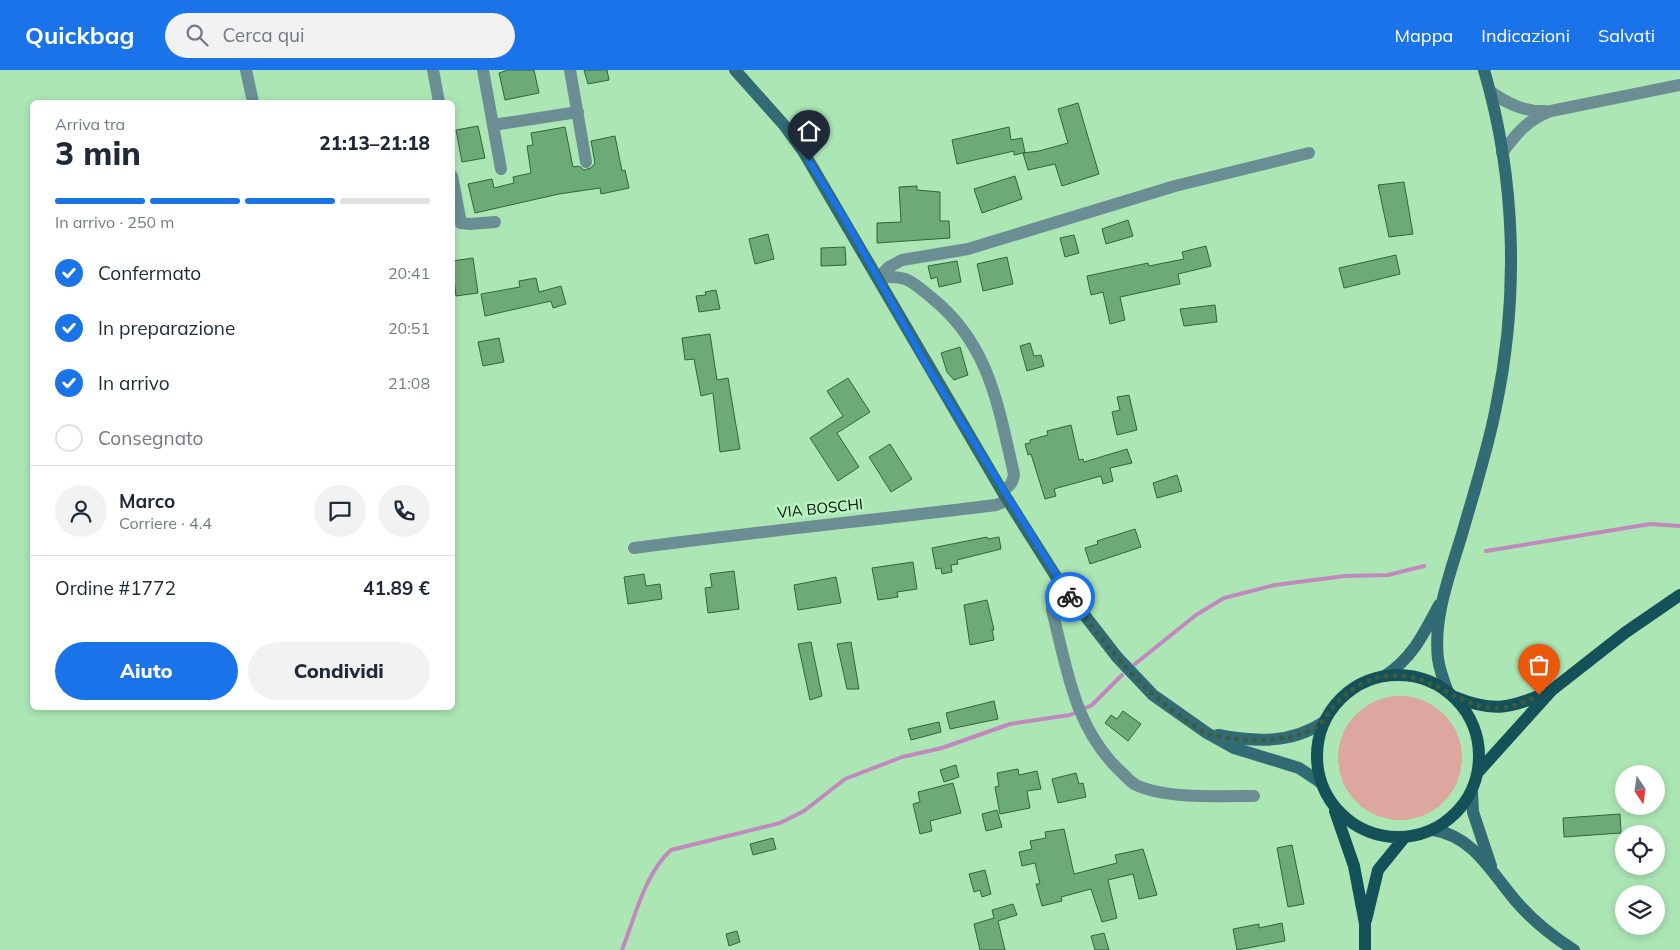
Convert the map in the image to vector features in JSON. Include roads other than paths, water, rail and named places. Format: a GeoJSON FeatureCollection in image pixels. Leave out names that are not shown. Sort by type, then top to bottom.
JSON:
{"type":"FeatureCollection","features":[{"type":"Feature","properties":{"kind":"main road"},"geometry":{"type":"LineString","coordinates":[[735,70],[779,118],[803,151],[930,371],[1062,586],[1085,618],[1135,678],[1170,709],[1234,748],[1299,768],[1320,782]]}},
{"type":"Feature","properties":{"kind":"main road"},"geometry":{"type":"LineString","coordinates":[[1484,70],[1491,92],[1508,190],[1511,276],[1506,348],[1496,406],[1472,500],[1442,601],[1438,660],[1451,694],[1470,718],[1479,744],[1478,771],[1472,792],[1473,812],[1492,870]]}},
{"type":"Feature","properties":{"kind":"main road"},"geometry":{"type":"LineString","coordinates":[[1478,771],[1552,690],[1626,632],[1680,595]]}},
{"type":"Feature","properties":{"kind":"main road"},"geometry":{"type":"LineString","coordinates":[[1385,676],[1402,665],[1412,653],[1442,601]]}},
{"type":"Feature","properties":{"kind":"main road"},"geometry":{"type":"LineString","coordinates":[[1365,950],[1365,924],[1354,866],[1334,808],[1320,782],[1316,762],[1317,742],[1324,722],[1334,706],[1348,692],[1366,681],[1385,676],[1405,675],[1420,678],[1472,704],[1493,708],[1509,707],[1552,690]]}},
{"type":"Feature","properties":{"kind":"main road"},"geometry":{"type":"LineString","coordinates":[[1207,733],[1256,741],[1303,734],[1324,722]]}},
{"type":"Feature","properties":{"kind":"main road"},"geometry":{"type":"LineString","coordinates":[[1334,808],[1348,822],[1365,831],[1384,837],[1404,838],[1433,830],[1455,814],[1472,792]]}},
{"type":"Feature","properties":{"kind":"main road"},"geometry":{"type":"LineString","coordinates":[[1433,830],[1449,833],[1464,841],[1492,870],[1535,922],[1574,950]]}},
{"type":"Feature","properties":{"kind":"main road"},"geometry":{"type":"LineString","coordinates":[[1365,924],[1378,870],[1404,838]]}},
{"type":"Feature","properties":{"kind":"street"},"geometry":{"type":"LineString","coordinates":[[246,70],[253,100]]}},
{"type":"Feature","properties":{"kind":"street"},"geometry":{"type":"LineString","coordinates":[[433,70],[439,100]]}},
{"type":"Feature","properties":{"kind":"street"},"geometry":{"type":"LineString","coordinates":[[483,70],[501,169]]}},
{"type":"Feature","properties":{"kind":"street"},"geometry":{"type":"LineString","coordinates":[[570,70],[586,162]]}},
{"type":"Feature","properties":{"kind":"street"},"geometry":{"type":"LineString","coordinates":[[1502,153],[1520,128],[1537,116],[1551,111],[1680,84]]}},
{"type":"Feature","properties":{"kind":"street"},"geometry":{"type":"LineString","coordinates":[[1491,92],[1514,106],[1535,112],[1551,111]]}},
{"type":"Feature","properties":{"kind":"street"},"geometry":{"type":"LineString","coordinates":[[493,126],[578,112]]}},
{"type":"Feature","properties":{"kind":"street"},"geometry":{"type":"LineString","coordinates":[[878,278],[889,267],[902,260],[968,249],[1175,186],[1309,153]]}},
{"type":"Feature","properties":{"kind":"street"},"geometry":{"type":"LineString","coordinates":[[455,192],[461,223],[495,222]]}},
{"type":"Feature","properties":{"kind":"street"},"geometry":{"type":"LineString","coordinates":[[878,278],[896,275],[912,281],[943,307],[968,333],[984,363],[1001,419],[1014,474],[1013,481],[1005,495]]}},
{"type":"Feature","properties":{"kind":"street","name":"VIA BOSCHI"},"geometry":{"type":"LineString","coordinates":[[634,548],[772,530],[996,505],[1005,495]]}},
{"type":"Feature","properties":{"kind":"street"},"geometry":{"type":"LineString","coordinates":[[1062,586],[1052,595],[1050,601],[1076,701],[1084,724],[1103,754],[1135,785],[1199,796],[1254,796]]}},
{"type":"Feature","properties":{"kind":"waterway"},"geometry":{"type":"LineString","coordinates":[[1486,551],[1650,524],[1680,526]]}},
{"type":"Feature","properties":{"kind":"waterway"},"geometry":{"type":"LineString","coordinates":[[1135,664],[1196,615],[1224,598],[1275,585],[1345,576],[1388,575],[1424,566]]}},
{"type":"Feature","properties":{"kind":"waterway"},"geometry":{"type":"LineString","coordinates":[[622,950],[647,883],[671,850],[780,823],[804,811],[845,779],[902,757],[942,748],[1010,724],[1070,715],[1092,705],[1122,675]]}}]}
